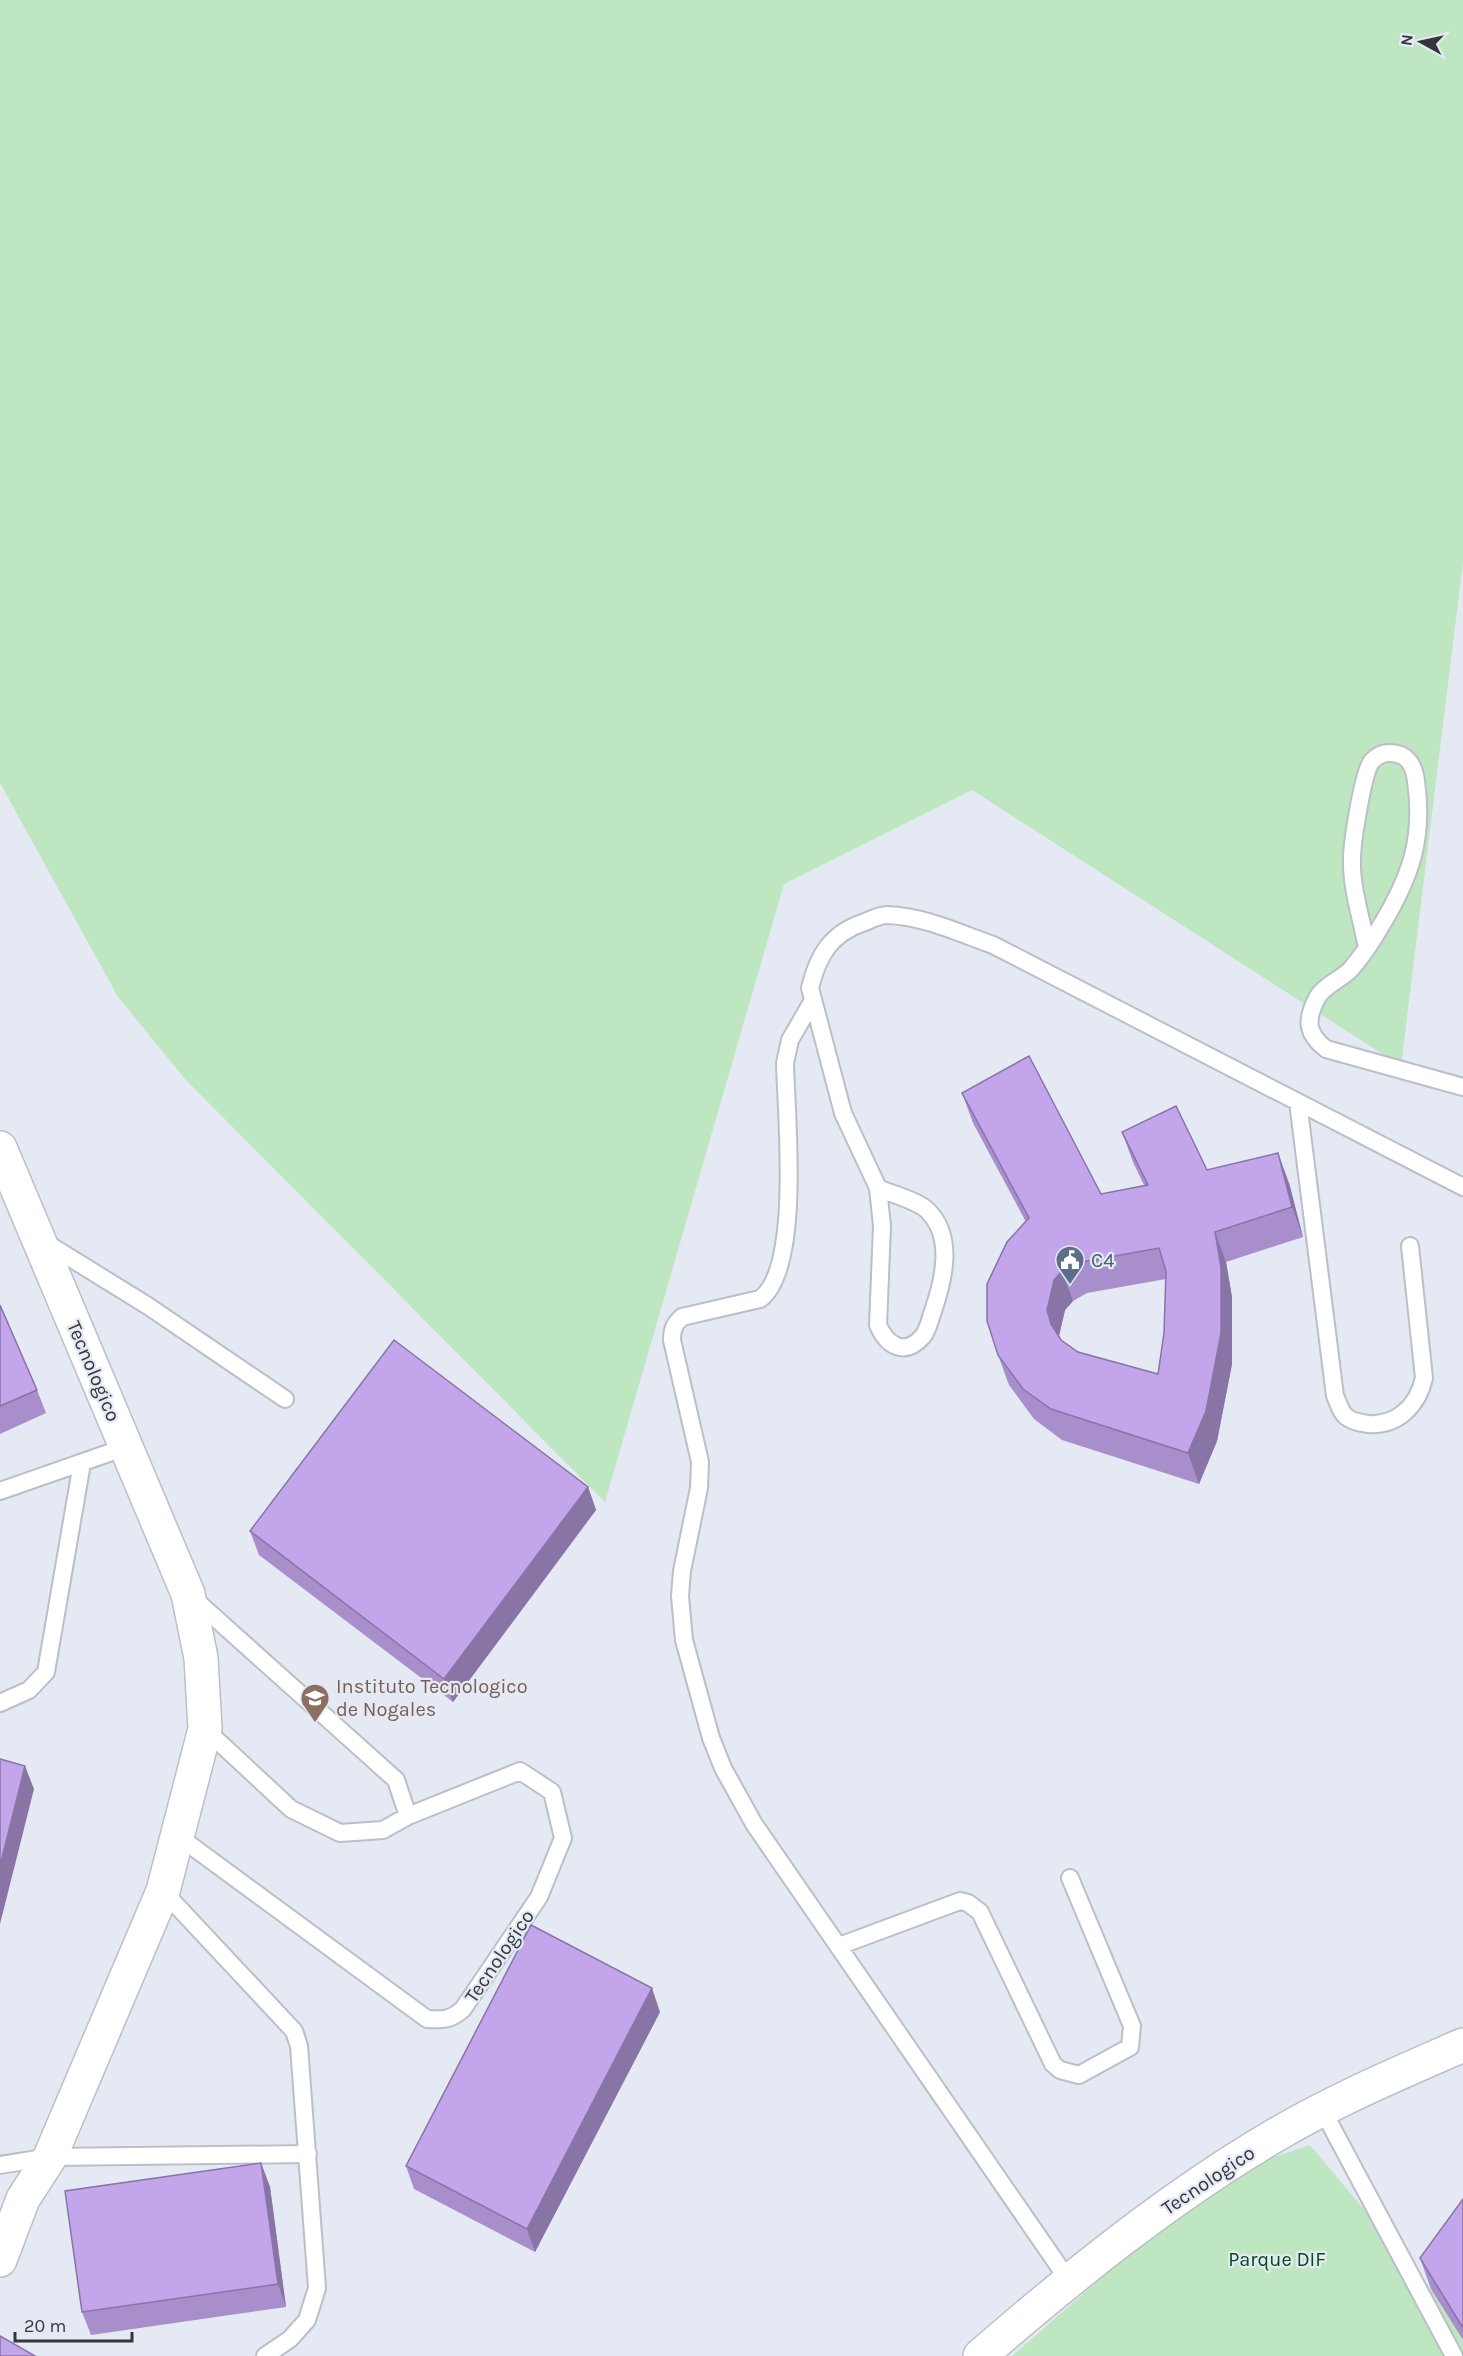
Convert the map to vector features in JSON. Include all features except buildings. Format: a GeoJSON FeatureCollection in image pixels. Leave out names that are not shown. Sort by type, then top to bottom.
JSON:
{"type":"FeatureCollection","features":[{"type":"Feature","properties":{"kind":"street","name":"Tecnologico"},"geometry":{"type":"LineString","coordinates":[[0,1148],[188,1594],[201,1658],[206,1729],[163,1891],[50,2157],[12,2204],[0,2260]]}},
{"type":"Feature","properties":{"kind":"street","name":"Tecnologico"},"geometry":{"type":"LineString","coordinates":[[980,2356],[1069,2281],[1213,2173],[1322,2109],[1463,2045]]}},
{"type":"Feature","properties":{"kind":"lane"},"geometry":{"type":"LineString","coordinates":[[1367,948],[1352,859],[1364,780],[1371,762],[1379,755],[1388,753],[1401,755],[1414,767],[1419,804],[1414,856],[1401,893],[1367,948],[1350,971],[1317,996],[1308,1022],[1313,1039],[1326,1049],[1463,1087]]}},
{"type":"Feature","properties":{"kind":"lane"},"geometry":{"type":"LineString","coordinates":[[878,1188],[926,1208],[937,1222],[942,1235],[945,1259],[943,1280],[925,1335],[909,1347],[892,1345],[883,1337],[878,1325],[882,1226],[878,1188],[843,1113],[810,988],[815,968],[831,940],[854,925],[885,915],[932,923],[993,945],[1463,1187]]}},
{"type":"Feature","properties":{"kind":"lane"},"geometry":{"type":"LineString","coordinates":[[812,1002],[790,1040],[784,1063],[789,1205],[780,1269],[774,1284],[760,1299],[682,1317],[675,1324],[672,1340],[700,1462],[699,1488],[682,1571],[680,1596],[684,1640],[711,1738],[723,1768],[754,1824],[1069,2281]]}},
{"type":"Feature","properties":{"kind":"lane"},"geometry":{"type":"LineString","coordinates":[[1298,1102],[1335,1396],[1344,1415],[1359,1423],[1375,1425],[1394,1420],[1407,1411],[1420,1395],[1424,1378],[1410,1246]]}},
{"type":"Feature","properties":{"kind":"lane"},"geometry":{"type":"LineString","coordinates":[[38,1238],[148,1306],[285,1399]]}},
{"type":"Feature","properties":{"kind":"lane"},"geometry":{"type":"LineString","coordinates":[[0,1491],[126,1447]]}},
{"type":"Feature","properties":{"kind":"lane"},"geometry":{"type":"LineString","coordinates":[[0,1703],[29,1690],[46,1672],[82,1463]]}},
{"type":"Feature","properties":{"kind":"lane","name":"Tecnologico"},"geometry":{"type":"LineString","coordinates":[[188,1594],[396,1780],[408,1816]]}},
{"type":"Feature","properties":{"kind":"lane","name":"Tecnologico"},"geometry":{"type":"LineString","coordinates":[[178,1836],[427,2019],[444,2020],[454,2017],[463,2009],[539,1897],[563,1838],[552,1792],[520,1771],[408,1816],[384,1830],[340,1833],[291,1809],[206,1729]]}},
{"type":"Feature","properties":{"kind":"lane"},"geometry":{"type":"LineString","coordinates":[[839,1946],[960,1901],[968,1903],[980,1912],[1053,2064],[1068,2073],[1079,2074],[1130,2047],[1132,2026],[1070,1878]]}},
{"type":"Feature","properties":{"kind":"lane"},"geometry":{"type":"LineString","coordinates":[[163,1891],[294,2031],[302,2063],[316,2288],[307,2320],[290,2339],[265,2356]]}},
{"type":"Feature","properties":{"kind":"lane"},"geometry":{"type":"LineString","coordinates":[[1322,2109],[1454,2356]]}},
{"type":"Feature","properties":{"kind":"lane"},"geometry":{"type":"LineString","coordinates":[[0,2165],[50,2157],[308,2154]]}},
{"type":"Feature","properties":{"kind":"green space"},"geometry":{"type":"Polygon","coordinates":[[[0,0],[1463,0],[1463,562],[1401,1066],[972,790],[784,884],[605,1502],[185,1079],[118,997],[0,783],[0,0]]]}},
{"type":"Feature","properties":{"kind":"green space","name":"Parque DIF"},"geometry":{"type":"Polygon","coordinates":[[[1310,2145],[1431,2289],[1463,2340],[1463,2356],[1012,2356],[1219,2175],[1310,2145]]]}},
{"type":"Feature","properties":{"kind":"place","name":"C4"},"geometry":{"type":"Point","coordinates":[1070,1286]}},
{"type":"Feature","properties":{"kind":"place","name":"Instituto Tecnologico de Nogales"},"geometry":{"type":"Point","coordinates":[315,1724]}}]}
